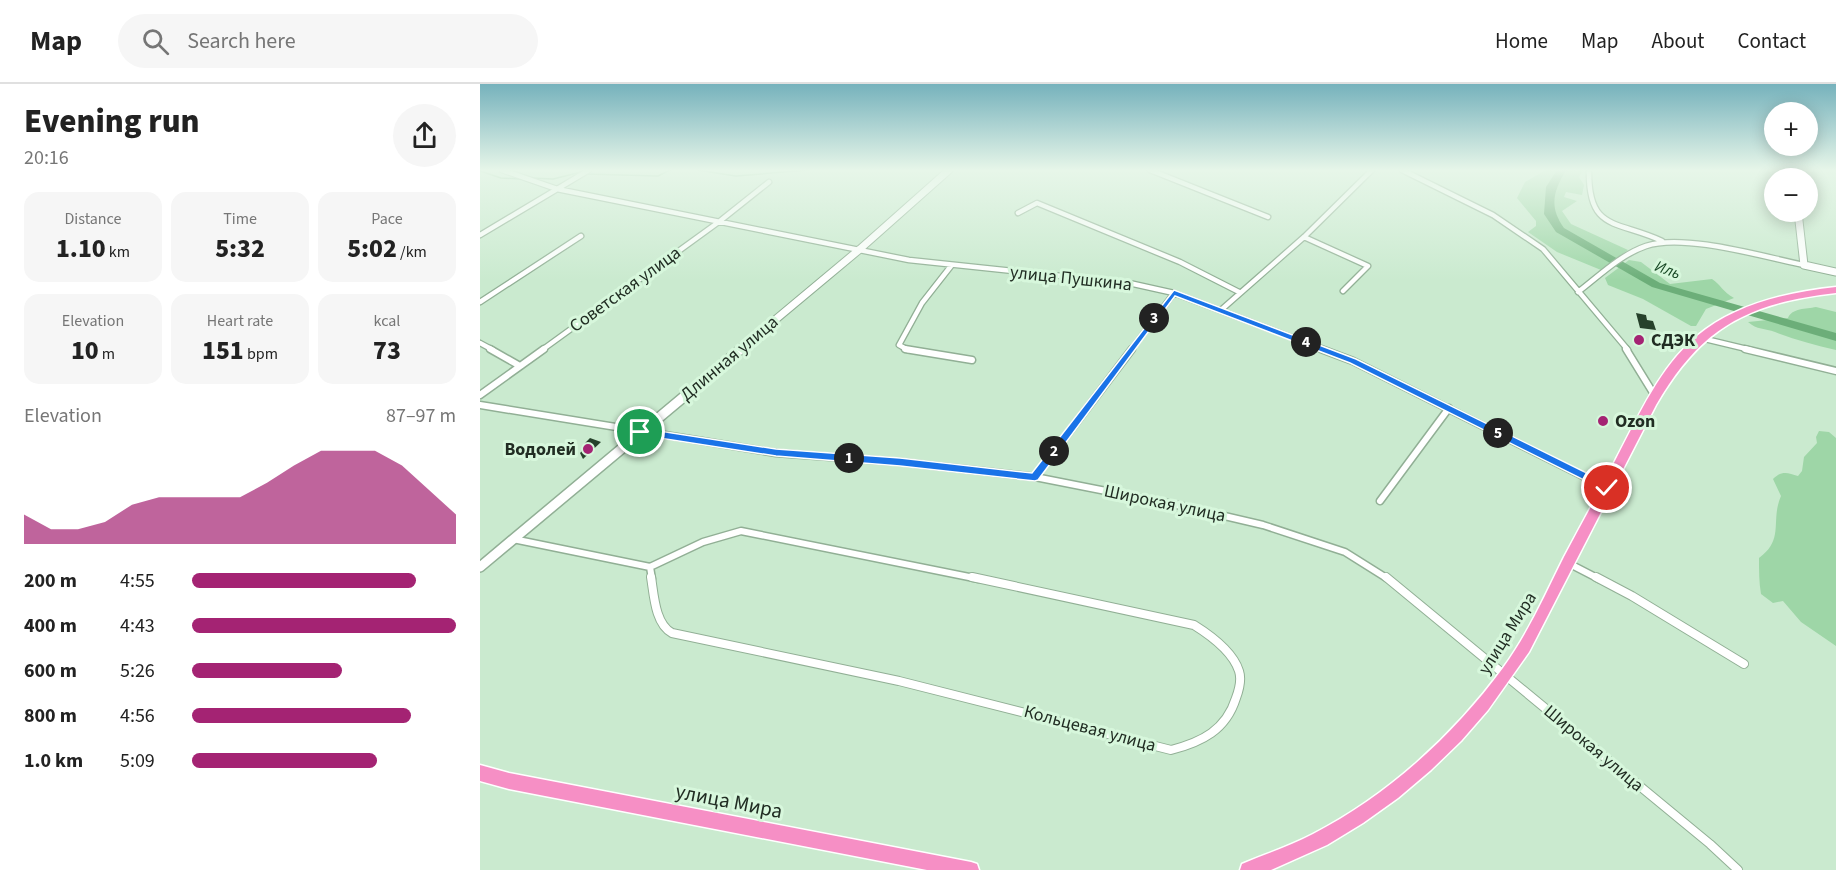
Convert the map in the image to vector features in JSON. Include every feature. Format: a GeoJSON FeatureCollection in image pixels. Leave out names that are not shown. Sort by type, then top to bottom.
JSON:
{"type":"FeatureCollection","features":[{"type":"Feature","properties":{"kind":"highway","name":"улица Мира"},"geometry":{"type":"LineString","coordinates":[[1248,870],[1279,861],[1341,829],[1386,797],[1425,764],[1470,719],[1507,675],[1547,607],[1655,396],[1685,353],[1705,335],[1749,310],[1790,297],[1836,290]]}},
{"type":"Feature","properties":{"kind":"highway","name":"улица Мира"},"geometry":{"type":"LineString","coordinates":[[480,773],[509,781],[971,870]]}},
{"type":"Feature","properties":{"kind":"main road","name":"Длинная улица"},"geometry":{"type":"LineString","coordinates":[[480,567],[908,207]]}},
{"type":"Feature","properties":{"kind":"main road"},"geometry":{"type":"LineString","coordinates":[[1799,222],[1804,266],[1836,272]]}},
{"type":"Feature","properties":{"kind":"street"},"geometry":{"type":"LineString","coordinates":[[480,235],[527,207]]}},
{"type":"Feature","properties":{"kind":"street","name":"улица Пушкина"},"geometry":{"type":"LineString","coordinates":[[647,207],[951,266],[1129,283],[1174,293],[1353,361],[1607,488]]}},
{"type":"Feature","properties":{"kind":"street","name":"Советская улица"},"geometry":{"type":"LineString","coordinates":[[480,395],[738,207]]}},
{"type":"Feature","properties":{"kind":"street"},"geometry":{"type":"LineString","coordinates":[[1018,213],[1029,207]]}},
{"type":"Feature","properties":{"kind":"street"},"geometry":{"type":"LineString","coordinates":[[1048,207],[1180,262],[1239,292]]}},
{"type":"Feature","properties":{"kind":"street"},"geometry":{"type":"LineString","coordinates":[[1240,207],[1268,218]]}},
{"type":"Feature","properties":{"kind":"street"},"geometry":{"type":"LineString","coordinates":[[1221,310],[1335,207]]}},
{"type":"Feature","properties":{"kind":"street"},"geometry":{"type":"LineString","coordinates":[[1474,207],[1533,241],[1634,358],[1643,379],[1655,396]]}},
{"type":"Feature","properties":{"kind":"street"},"geometry":{"type":"LineString","coordinates":[[1595,207],[1597,212],[1623,228],[1651,235],[1662,241],[1710,247],[1804,266]]}},
{"type":"Feature","properties":{"kind":"street"},"geometry":{"type":"LineString","coordinates":[[480,302],[581,236]]}},
{"type":"Feature","properties":{"kind":"street"},"geometry":{"type":"LineString","coordinates":[[1304,237],[1368,266],[1343,291]]}},
{"type":"Feature","properties":{"kind":"street"},"geometry":{"type":"LineString","coordinates":[[1578,292],[1620,261],[1647,245],[1662,241]]}},
{"type":"Feature","properties":{"kind":"street"},"geometry":{"type":"LineString","coordinates":[[951,266],[922,303],[899,345],[907,350],[972,360]]}},
{"type":"Feature","properties":{"kind":"street"},"geometry":{"type":"LineString","coordinates":[[1035,477],[1174,293]]}},
{"type":"Feature","properties":{"kind":"street"},"geometry":{"type":"LineString","coordinates":[[1705,335],[1836,370]]}},
{"type":"Feature","properties":{"kind":"street"},"geometry":{"type":"LineString","coordinates":[[480,343],[520,366]]}},
{"type":"Feature","properties":{"kind":"street","name":"Широкая улица"},"geometry":{"type":"LineString","coordinates":[[480,405],[776,453],[900,462],[1035,477],[1182,506],[1263,525],[1345,552],[1400,587],[1710,844],[1738,870]]}},
{"type":"Feature","properties":{"kind":"street"},"geometry":{"type":"LineString","coordinates":[[1380,501],[1449,408]]}},
{"type":"Feature","properties":{"kind":"street","name":"Кольцевая улица"},"geometry":{"type":"LineString","coordinates":[[741,531],[901,562],[1194,625],[1207,632],[1240,673],[1237,697],[1230,715],[1219,729],[1193,744],[1171,750],[910,684],[669,632],[663,625],[657,608],[650,567],[703,542],[741,531]]}},
{"type":"Feature","properties":{"kind":"street"},"geometry":{"type":"LineString","coordinates":[[513,539],[650,567]]}},
{"type":"Feature","properties":{"kind":"street"},"geometry":{"type":"LineString","coordinates":[[1568,563],[1632,596],[1744,664]]}},
{"type":"Feature","properties":{"kind":"green space"},"geometry":{"type":"Polygon","coordinates":[[[1524,207],[1568,207],[1562,211],[1571,224],[1628,250],[1601,270],[1557,252],[1528,232],[1536,226],[1536,221],[1524,207]]]}},
{"type":"Feature","properties":{"kind":"green space"},"geometry":{"type":"Polygon","coordinates":[[[1629,260],[1641,262],[1670,284],[1712,279],[1734,298],[1706,309],[1696,326],[1691,326],[1643,299],[1608,285],[1605,278],[1629,260]]]}},
{"type":"Feature","properties":{"kind":"green space"},"geometry":{"type":"Polygon","coordinates":[[[1816,307],[1836,312],[1836,350],[1758,328],[1748,322],[1788,318],[1793,312],[1816,307]]]}},
{"type":"Feature","properties":{"kind":"green space"},"geometry":{"type":"Polygon","coordinates":[[[1819,431],[1829,432],[1836,438],[1836,646],[1801,622],[1783,601],[1773,603],[1761,594],[1759,581],[1759,558],[1772,544],[1781,496],[1773,479],[1782,473],[1798,476],[1802,471],[1804,457],[1817,443],[1816,437],[1819,431]]]}},
{"type":"Feature","properties":{"kind":"building"},"geometry":{"type":"Polygon","coordinates":[[[1636,313],[1646,315],[1647,320],[1653,321],[1656,330],[1640,328],[1636,313]]]}},
{"type":"Feature","properties":{"kind":"building","name":"Водолей"},"geometry":{"type":"Polygon","coordinates":[[[590,438],[601,442],[583,459],[580,453],[587,446],[583,445],[590,438]]]}},
{"type":"Feature","properties":{"kind":"waterway","name":"Иль"},"geometry":{"type":"LineString","coordinates":[[1550,207],[1549,214],[1560,230],[1656,285],[1836,337]]}},
{"type":"Feature","properties":{"kind":"place","name":"СДЭК"},"geometry":{"type":"Point","coordinates":[1639,340]}},
{"type":"Feature","properties":{"kind":"place","name":"Ozon"},"geometry":{"type":"Point","coordinates":[1603,421]}},
{"type":"Feature","properties":{"kind":"place","name":"Водолей"},"geometry":{"type":"Point","coordinates":[588,449]}},
{"type":"Feature","properties":{"kind":"route"},"geometry":{"type":"LineString","coordinates":[[640,432],[776,453],[900,462],[1035,477],[1174,293],[1353,361],[1607,488]]}}]}
